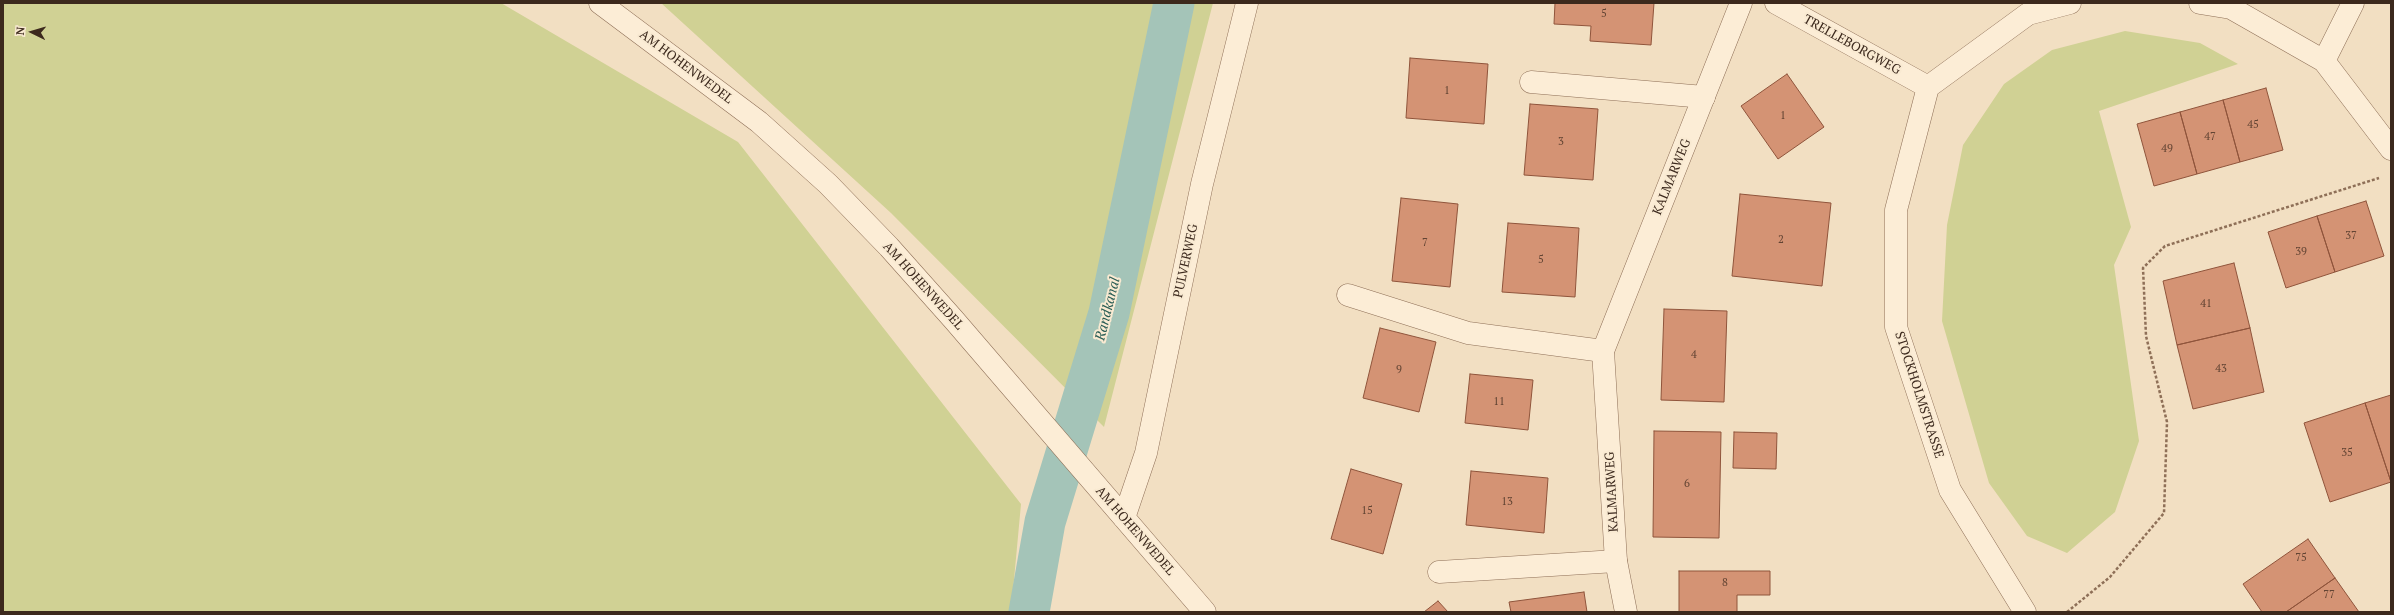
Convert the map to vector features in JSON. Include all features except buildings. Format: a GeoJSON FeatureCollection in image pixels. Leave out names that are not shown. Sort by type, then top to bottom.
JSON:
{"type":"FeatureCollection","features":[{"type":"Feature","properties":{"kind":"street","name":"AM HOHENWEDEL"},"geometry":{"type":"LineString","coordinates":[[600,3],[758,122],[828,184],[889,247],[1075,460],[1205,612]]}},
{"type":"Feature","properties":{"kind":"street","name":"PULVERWEG"},"geometry":{"type":"LineString","coordinates":[[1124,518],[1146,453],[1202,184],[1247,3]]}},
{"type":"Feature","properties":{"kind":"street","name":"KALMARWEG"},"geometry":{"type":"LineString","coordinates":[[1626,612],[1616,561],[1603,351],[1741,3]]}},
{"type":"Feature","properties":{"kind":"street","name":"TRELLEBORGWEG"},"geometry":{"type":"LineString","coordinates":[[1776,3],[1928,87]]}},
{"type":"Feature","properties":{"kind":"street"},"geometry":{"type":"LineString","coordinates":[[1928,87],[2028,14],[2070,3]]}},
{"type":"Feature","properties":{"kind":"street"},"geometry":{"type":"LineString","coordinates":[[2200,3],[2231,8],[2324,61],[2391,149]]}},
{"type":"Feature","properties":{"kind":"street"},"geometry":{"type":"LineString","coordinates":[[2324,61],[2353,3]]}},
{"type":"Feature","properties":{"kind":"street"},"geometry":{"type":"LineString","coordinates":[[1531,82],[1704,97]]}},
{"type":"Feature","properties":{"kind":"street","name":"STOCKHOLMSTRASSE"},"geometry":{"type":"LineString","coordinates":[[1928,87],[1896,210],[1896,327],[1950,490],[2025,612]]}},
{"type":"Feature","properties":{"kind":"street"},"geometry":{"type":"LineString","coordinates":[[1348,295],[1468,333],[1603,351]]}},
{"type":"Feature","properties":{"kind":"street"},"geometry":{"type":"LineString","coordinates":[[1439,572],[1616,561]]}},
{"type":"Feature","properties":{"kind":"path"},"geometry":{"type":"LineString","coordinates":[[2067,612],[2110,577],[2164,513],[2167,422],[2146,336],[2143,268],[2165,246],[2384,177]]}},
{"type":"Feature","properties":{"kind":"green space"},"geometry":{"type":"Polygon","coordinates":[[[3,3],[501,3],[738,142],[1021,504],[1011,612],[3,612],[3,3]]]}},
{"type":"Feature","properties":{"kind":"green space"},"geometry":{"type":"Polygon","coordinates":[[[661,3],[1213,3],[1104,427],[891,213],[661,3]]]}},
{"type":"Feature","properties":{"kind":"green space"},"geometry":{"type":"Polygon","coordinates":[[[2125,31],[2200,43],[2238,64],[2099,111],[2131,227],[2114,265],[2139,441],[2115,512],[2067,553],[2027,536],[1989,483],[1942,321],[1947,225],[1963,145],[2004,84],[2052,50],[2125,31]]]}},
{"type":"Feature","properties":{"kind":"waterway","name":"Randkanal"},"geometry":{"type":"LineString","coordinates":[[1029,612],[1045,522],[1109,313],[1174,3]]}}]}
